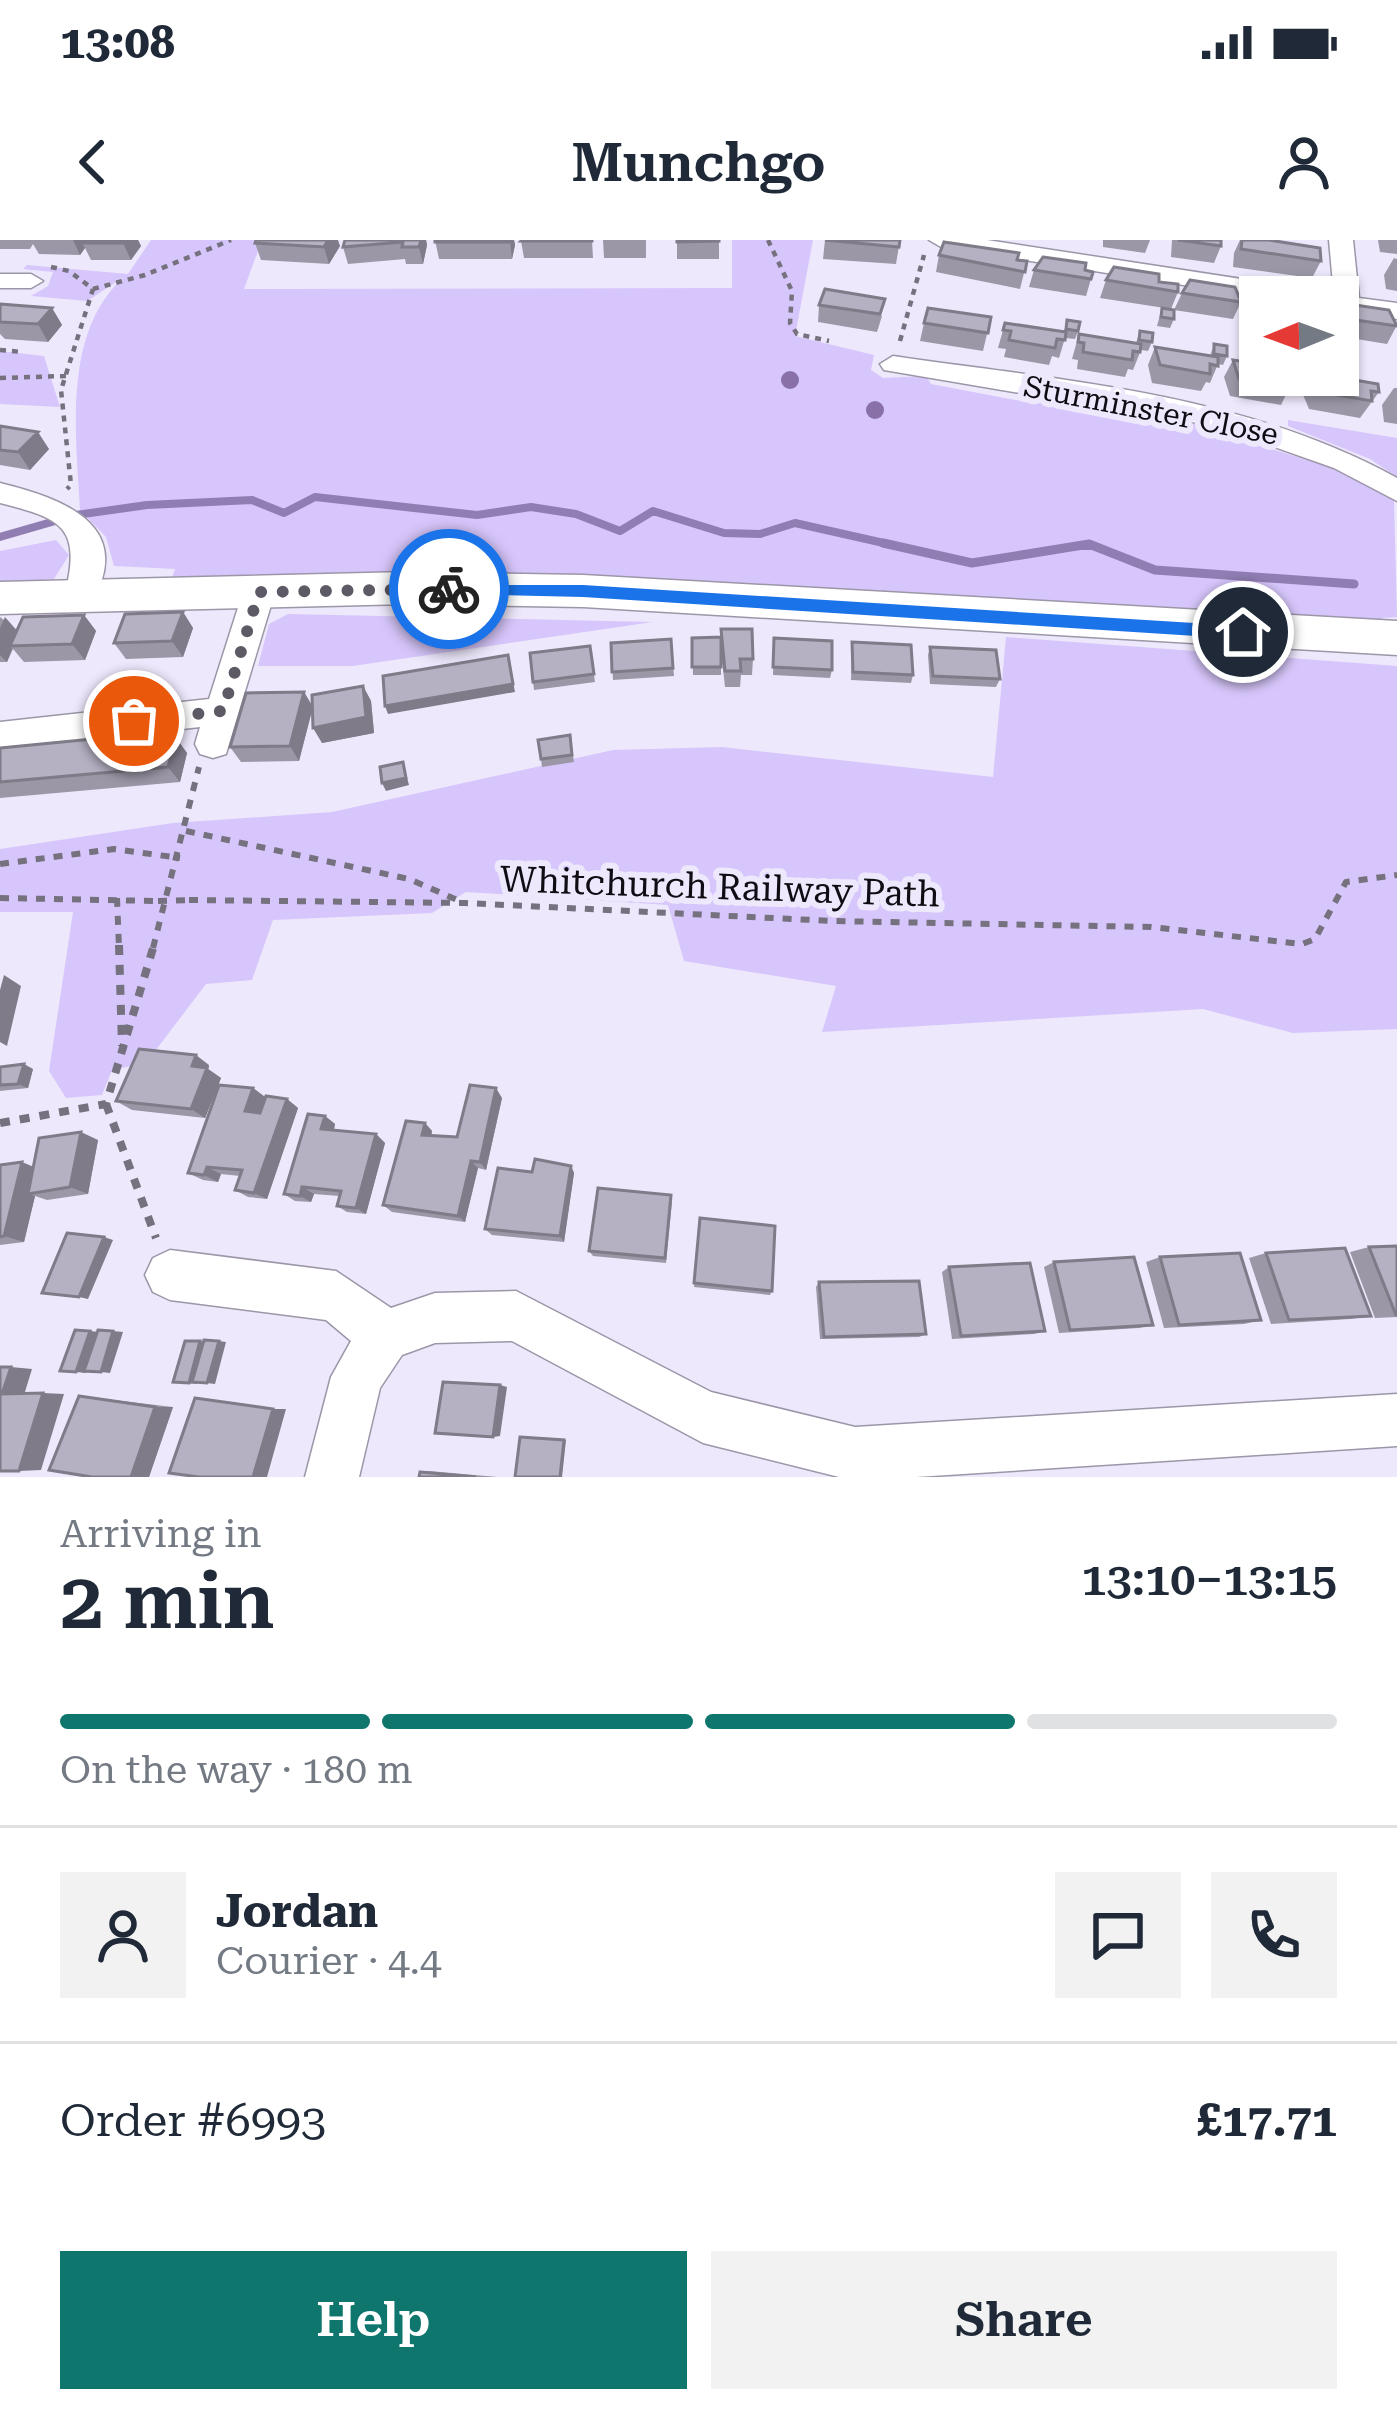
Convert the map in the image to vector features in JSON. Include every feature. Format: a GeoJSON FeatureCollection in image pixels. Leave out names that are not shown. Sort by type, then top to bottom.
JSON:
{"type":"FeatureCollection","features":[{"type":"Feature","properties":{"kind":"street"},"geometry":{"type":"LineString","coordinates":[[941,240],[1239,286]]}},
{"type":"Feature","properties":{"kind":"street"},"geometry":{"type":"LineString","coordinates":[[1341,240],[1342,276]]}},
{"type":"Feature","properties":{"kind":"street"},"geometry":{"type":"LineString","coordinates":[[0,281],[31,280]]}},
{"type":"Feature","properties":{"kind":"street"},"geometry":{"type":"LineString","coordinates":[[1359,305],[1397,310]]}},
{"type":"Feature","properties":{"kind":"street","name":"Sturminster Close"},"geometry":{"type":"LineString","coordinates":[[897,351],[1296,438],[1364,469],[1397,491]]}},
{"type":"Feature","properties":{"kind":"street"},"geometry":{"type":"LineString","coordinates":[[0,493],[38,502],[85,536],[90,554],[81,594]]}},
{"type":"Feature","properties":{"kind":"street"},"geometry":{"type":"LineString","coordinates":[[0,598],[583,591],[1397,638]]}},
{"type":"Feature","properties":{"kind":"street"},"geometry":{"type":"LineString","coordinates":[[0,736],[218,728],[259,592]]}},
{"type":"Feature","properties":{"kind":"street"},"geometry":{"type":"LineString","coordinates":[[170,1275],[336,1296],[385,1336]]}},
{"type":"Feature","properties":{"kind":"street"},"geometry":{"type":"LineString","coordinates":[[332,1477],[357,1377],[385,1336],[435,1318],[516,1316],[703,1417],[855,1454],[1397,1420]]}},
{"type":"Feature","properties":{"kind":"path"},"geometry":{"type":"LineString","coordinates":[[93,289],[145,275],[231,240]]}},
{"type":"Feature","properties":{"kind":"path"},"geometry":{"type":"LineString","coordinates":[[768,240],[792,291],[790,323],[797,334],[829,341]]}},
{"type":"Feature","properties":{"kind":"path"},"geometry":{"type":"LineString","coordinates":[[897,351],[928,240]]}},
{"type":"Feature","properties":{"kind":"path"},"geometry":{"type":"LineString","coordinates":[[70,485],[61,390],[89,310]]}},
{"type":"Feature","properties":{"kind":"path"},"geometry":{"type":"LineString","coordinates":[[0,350],[22,352]]}},
{"type":"Feature","properties":{"kind":"path"},"geometry":{"type":"LineString","coordinates":[[0,378],[66,376]]}},
{"type":"Feature","properties":{"kind":"path"},"geometry":{"type":"LineString","coordinates":[[170,1275],[106,1104],[180,859],[201,758],[218,728]]}},
{"type":"Feature","properties":{"kind":"path"},"geometry":{"type":"LineString","coordinates":[[186,830],[410,879],[465,903]]}},
{"type":"Feature","properties":{"kind":"path"},"geometry":{"type":"LineString","coordinates":[[0,864],[94,850],[164,852],[180,859]]}},
{"type":"Feature","properties":{"kind":"path","name":"Whitchurch Railway Path"},"geometry":{"type":"LineString","coordinates":[[0,898],[465,903],[833,921],[1151,927],[1302,944],[1315,939],[1329,896],[1340,884],[1362,874],[1397,874]]}},
{"type":"Feature","properties":{"kind":"path"},"geometry":{"type":"LineString","coordinates":[[117,898],[122,1056]]}},
{"type":"Feature","properties":{"kind":"path"},"geometry":{"type":"LineString","coordinates":[[0,1123],[106,1104]]}},
{"type":"Feature","properties":{"kind":"shaded area"},"geometry":{"type":"Polygon","coordinates":[[[151,240],[262,240],[244,289],[732,288],[732,240],[813,240],[795,336],[874,355],[871,370],[883,378],[926,376],[931,384],[1037,404],[1039,396],[1063,400],[1069,407],[1173,424],[1177,419],[1211,425],[1217,432],[1320,464],[1330,462],[1394,499],[1397,617],[1382,618],[1388,627],[172,578],[175,569],[114,566],[106,537],[80,510],[77,386],[90,326],[124,277],[87,301],[31,296],[48,286],[53,272],[23,269],[27,265],[128,274],[151,240]]]}},
{"type":"Feature","properties":{"kind":"shaded area"},"geometry":{"type":"Polygon","coordinates":[[[0,351],[44,356],[60,407],[0,404],[0,351]]]}},
{"type":"Feature","properties":{"kind":"shaded area"},"geometry":{"type":"Polygon","coordinates":[[[1288,420],[1397,438],[1397,477],[1370,459],[1288,426],[1288,420]]]}},
{"type":"Feature","properties":{"kind":"shaded area"},"geometry":{"type":"Polygon","coordinates":[[[56,540],[69,555],[54,579],[0,583],[0,551],[56,540]]]}},
{"type":"Feature","properties":{"kind":"shaded area"},"geometry":{"type":"Polygon","coordinates":[[[288,614],[653,622],[353,666],[258,666],[269,624],[288,614]]]}},
{"type":"Feature","properties":{"kind":"shaded area"},"geometry":{"type":"Polygon","coordinates":[[[1006,637],[1397,666],[1397,1029],[1293,1033],[1203,1009],[822,1032],[836,986],[684,961],[668,905],[466,892],[432,913],[273,920],[252,980],[206,984],[146,1063],[112,1070],[102,1095],[66,1098],[49,1071],[73,912],[0,912],[0,849],[173,823],[332,812],[613,750],[722,747],[993,777],[1006,637]]]}},
{"type":"Feature","properties":{"kind":"building"},"geometry":{"type":"Polygon","coordinates":[[[84,240],[125,240],[82,243],[84,240]]]}},
{"type":"Feature","properties":{"kind":"building"},"geometry":{"type":"Polygon","coordinates":[[[256,240],[328,240],[324,247],[256,240]]]}},
{"type":"Feature","properties":{"kind":"building"},"geometry":{"type":"Polygon","coordinates":[[[345,240],[421,240],[419,247],[402,247],[403,242],[343,247],[345,240]]]}},
{"type":"Feature","properties":{"kind":"building"},"geometry":{"type":"Polygon","coordinates":[[[435,240],[510,240],[435,242],[435,240]]]}},
{"type":"Feature","properties":{"kind":"building"},"geometry":{"type":"Polygon","coordinates":[[[825,240],[900,240],[899,247],[825,240]]]}},
{"type":"Feature","properties":{"kind":"building"},"geometry":{"type":"Polygon","coordinates":[[[1178,240],[1221,240],[1221,246],[1178,240]]]}},
{"type":"Feature","properties":{"kind":"building"},"geometry":{"type":"Polygon","coordinates":[[[1242,240],[1320,248],[1321,261],[1241,249],[1242,240]]]}},
{"type":"Feature","properties":{"kind":"building"},"geometry":{"type":"Polygon","coordinates":[[[944,242],[1019,253],[1017,260],[1027,261],[1025,272],[939,255],[944,242]]]}},
{"type":"Feature","properties":{"kind":"building"},"geometry":{"type":"Polygon","coordinates":[[[1043,257],[1086,263],[1085,270],[1093,272],[1091,279],[1034,270],[1043,257]]]}},
{"type":"Feature","properties":{"kind":"building"},"geometry":{"type":"Polygon","coordinates":[[[1114,267],[1159,274],[1159,282],[1178,284],[1178,292],[1106,280],[1114,267]]]}},
{"type":"Feature","properties":{"kind":"building"},"geometry":{"type":"Polygon","coordinates":[[[1190,280],[1235,287],[1239,302],[1182,293],[1190,280]]]}},
{"type":"Feature","properties":{"kind":"building"},"geometry":{"type":"Polygon","coordinates":[[[825,289],[885,299],[880,314],[819,305],[825,289]]]}},
{"type":"Feature","properties":{"kind":"building"},"geometry":{"type":"Polygon","coordinates":[[[0,304],[52,308],[38,324],[0,322],[0,304]]]}},
{"type":"Feature","properties":{"kind":"building"},"geometry":{"type":"Polygon","coordinates":[[[1359,306],[1389,310],[1397,326],[1359,320],[1359,306]]]}},
{"type":"Feature","properties":{"kind":"building"},"geometry":{"type":"Polygon","coordinates":[[[928,308],[991,317],[988,333],[924,323],[928,308]]]}},
{"type":"Feature","properties":{"kind":"building"},"geometry":{"type":"Polygon","coordinates":[[[1162,308],[1174,310],[1174,319],[1161,317],[1162,308]]]}},
{"type":"Feature","properties":{"kind":"building"},"geometry":{"type":"Polygon","coordinates":[[[1067,320],[1080,322],[1078,331],[1066,329],[1067,320]]]}},
{"type":"Feature","properties":{"kind":"building"},"geometry":{"type":"Polygon","coordinates":[[[1005,323],[1066,332],[1065,340],[1057,339],[1055,348],[1009,340],[1011,331],[1003,330],[1005,323]]]}},
{"type":"Feature","properties":{"kind":"building"},"geometry":{"type":"Polygon","coordinates":[[[1140,331],[1153,333],[1152,342],[1139,340],[1140,331]]]}},
{"type":"Feature","properties":{"kind":"building"},"geometry":{"type":"Polygon","coordinates":[[[1079,334],[1141,344],[1140,352],[1133,351],[1132,360],[1083,352],[1079,334]]]}},
{"type":"Feature","properties":{"kind":"building"},"geometry":{"type":"Polygon","coordinates":[[[1214,344],[1227,346],[1227,356],[1214,354],[1214,344]]]}},
{"type":"Feature","properties":{"kind":"building"},"geometry":{"type":"Polygon","coordinates":[[[1155,347],[1218,357],[1218,366],[1210,364],[1210,374],[1160,365],[1155,347]]]}},
{"type":"Feature","properties":{"kind":"building"},"geometry":{"type":"Polygon","coordinates":[[[1359,381],[1378,384],[1379,392],[1371,391],[1372,401],[1343,396],[1359,396],[1359,381]]]}},
{"type":"Feature","properties":{"kind":"building"},"geometry":{"type":"Polygon","coordinates":[[[0,426],[38,432],[18,452],[0,450],[0,426]]]}},
{"type":"Feature","properties":{"kind":"building"},"geometry":{"type":"Polygon","coordinates":[[[183,612],[172,641],[114,643],[125,614],[183,612]]]}},
{"type":"Feature","properties":{"kind":"building"},"geometry":{"type":"Polygon","coordinates":[[[84,615],[72,644],[10,646],[23,617],[84,615]]]}},
{"type":"Feature","properties":{"kind":"building"},"geometry":{"type":"Polygon","coordinates":[[[721,629],[752,629],[753,659],[740,659],[741,671],[725,671],[721,629]]]}},
{"type":"Feature","properties":{"kind":"building"},"geometry":{"type":"Polygon","coordinates":[[[721,637],[721,667],[692,667],[692,638],[721,637]]]}},
{"type":"Feature","properties":{"kind":"building"},"geometry":{"type":"Polygon","coordinates":[[[774,638],[832,641],[832,670],[773,667],[774,638]]]}},
{"type":"Feature","properties":{"kind":"building"},"geometry":{"type":"Polygon","coordinates":[[[671,639],[673,668],[612,672],[611,643],[671,639]]]}},
{"type":"Feature","properties":{"kind":"building"},"geometry":{"type":"Polygon","coordinates":[[[852,642],[911,645],[913,675],[853,672],[852,642]]]}},
{"type":"Feature","properties":{"kind":"building"},"geometry":{"type":"Polygon","coordinates":[[[590,646],[594,674],[533,682],[530,653],[590,646]]]}},
{"type":"Feature","properties":{"kind":"building"},"geometry":{"type":"Polygon","coordinates":[[[930,647],[996,650],[1000,679],[933,676],[930,647]]]}},
{"type":"Feature","properties":{"kind":"building"},"geometry":{"type":"Polygon","coordinates":[[[508,655],[513,684],[385,706],[383,676],[508,655]]]}},
{"type":"Feature","properties":{"kind":"building"},"geometry":{"type":"Polygon","coordinates":[[[363,686],[366,717],[313,728],[312,695],[363,686]]]}},
{"type":"Feature","properties":{"kind":"building"},"geometry":{"type":"Polygon","coordinates":[[[304,692],[290,746],[230,747],[246,693],[304,692]]]}},
{"type":"Feature","properties":{"kind":"building"},"geometry":{"type":"Polygon","coordinates":[[[155,733],[154,739],[176,738],[168,767],[0,782],[0,748],[155,733]]]}},
{"type":"Feature","properties":{"kind":"building"},"geometry":{"type":"Polygon","coordinates":[[[570,735],[572,755],[541,759],[538,740],[570,735]]]}},
{"type":"Feature","properties":{"kind":"building"},"geometry":{"type":"Polygon","coordinates":[[[403,762],[406,778],[382,783],[380,767],[403,762]]]}},
{"type":"Feature","properties":{"kind":"building"},"geometry":{"type":"Polygon","coordinates":[[[139,1049],[196,1055],[192,1066],[207,1068],[191,1109],[116,1101],[139,1049]]]}},
{"type":"Feature","properties":{"kind":"building"},"geometry":{"type":"Polygon","coordinates":[[[24,1064],[18,1084],[0,1085],[0,1067],[24,1064]]]}},
{"type":"Feature","properties":{"kind":"building"},"geometry":{"type":"Polygon","coordinates":[[[219,1085],[253,1088],[245,1111],[260,1113],[266,1096],[287,1099],[254,1193],[235,1190],[242,1170],[207,1167],[204,1175],[188,1173],[219,1085]]]}},
{"type":"Feature","properties":{"kind":"building"},"geometry":{"type":"Polygon","coordinates":[[[470,1085],[496,1088],[480,1162],[471,1161],[458,1216],[383,1205],[406,1121],[425,1123],[422,1135],[457,1137],[470,1085]]]}},
{"type":"Feature","properties":{"kind":"building"},"geometry":{"type":"Polygon","coordinates":[[[308,1114],[325,1116],[321,1129],[376,1134],[356,1208],[337,1206],[341,1191],[302,1187],[300,1196],[284,1194],[308,1114]]]}},
{"type":"Feature","properties":{"kind":"building"},"geometry":{"type":"Polygon","coordinates":[[[81,1132],[70,1187],[28,1194],[39,1138],[81,1132]]]}},
{"type":"Feature","properties":{"kind":"building"},"geometry":{"type":"Polygon","coordinates":[[[535,1159],[571,1166],[560,1236],[485,1229],[498,1168],[532,1172],[535,1159]]]}},
{"type":"Feature","properties":{"kind":"building"},"geometry":{"type":"Polygon","coordinates":[[[22,1162],[4,1236],[0,1237],[0,1165],[22,1162]]]}},
{"type":"Feature","properties":{"kind":"building"},"geometry":{"type":"Polygon","coordinates":[[[598,1188],[671,1195],[665,1258],[589,1251],[598,1188]]]}},
{"type":"Feature","properties":{"kind":"building"},"geometry":{"type":"Polygon","coordinates":[[[700,1218],[775,1226],[772,1291],[694,1283],[700,1218]]]}},
{"type":"Feature","properties":{"kind":"building"},"geometry":{"type":"Polygon","coordinates":[[[67,1233],[104,1237],[79,1297],[42,1293],[67,1233]]]}},
{"type":"Feature","properties":{"kind":"building"},"geometry":{"type":"Polygon","coordinates":[[[1397,1246],[1397,1315],[1396,1315],[1369,1247],[1397,1246]]]}},
{"type":"Feature","properties":{"kind":"building"},"geometry":{"type":"Polygon","coordinates":[[[1345,1248],[1371,1316],[1289,1320],[1266,1253],[1345,1248]]]}},
{"type":"Feature","properties":{"kind":"building"},"geometry":{"type":"Polygon","coordinates":[[[1240,1253],[1261,1320],[1179,1325],[1160,1257],[1240,1253]]]}},
{"type":"Feature","properties":{"kind":"building"},"geometry":{"type":"Polygon","coordinates":[[[1134,1257],[1153,1325],[1070,1330],[1054,1262],[1134,1257]]]}},
{"type":"Feature","properties":{"kind":"building"},"geometry":{"type":"Polygon","coordinates":[[[1030,1263],[1045,1331],[961,1336],[949,1267],[1030,1263]]]}},
{"type":"Feature","properties":{"kind":"building"},"geometry":{"type":"Polygon","coordinates":[[[919,1281],[926,1334],[824,1337],[819,1282],[919,1281]]]}},
{"type":"Feature","properties":{"kind":"building"},"geometry":{"type":"Polygon","coordinates":[[[75,1330],[90,1331],[76,1372],[60,1371],[75,1330]]]}},
{"type":"Feature","properties":{"kind":"building"},"geometry":{"type":"Polygon","coordinates":[[[98,1330],[113,1331],[101,1372],[84,1371],[98,1330]]]}},
{"type":"Feature","properties":{"kind":"building"},"geometry":{"type":"Polygon","coordinates":[[[204,1340],[219,1341],[207,1383],[192,1382],[204,1340]]]}},
{"type":"Feature","properties":{"kind":"building"},"geometry":{"type":"Polygon","coordinates":[[[185,1341],[200,1341],[189,1383],[173,1382],[185,1341]]]}},
{"type":"Feature","properties":{"kind":"building"},"geometry":{"type":"Polygon","coordinates":[[[0,1367],[11,1367],[2,1394],[43,1393],[19,1471],[0,1471],[0,1367]]]}},
{"type":"Feature","properties":{"kind":"building"},"geometry":{"type":"Polygon","coordinates":[[[443,1382],[500,1385],[493,1437],[435,1433],[443,1382]]]}},
{"type":"Feature","properties":{"kind":"building"},"geometry":{"type":"Polygon","coordinates":[[[79,1396],[155,1407],[131,1477],[49,1470],[79,1396]]]}},
{"type":"Feature","properties":{"kind":"building"},"geometry":{"type":"Polygon","coordinates":[[[195,1398],[273,1409],[253,1477],[169,1473],[195,1398]]]}},
{"type":"Feature","properties":{"kind":"building"},"geometry":{"type":"Polygon","coordinates":[[[520,1437],[564,1440],[560,1477],[515,1477],[520,1437]]]}},
{"type":"Feature","properties":{"kind":"building"},"geometry":{"type":"Polygon","coordinates":[[[420,1472],[476,1477],[419,1477],[420,1472]]]}},
{"type":"Feature","properties":{"kind":"waterway"},"geometry":{"type":"LineString","coordinates":[[0,537],[76,515],[147,505],[252,500],[284,513],[315,497],[477,515],[531,507],[576,514],[620,531],[653,511],[724,533],[760,534],[795,523],[897,546]]}},
{"type":"Feature","properties":{"kind":"waterway"},"geometry":{"type":"LineString","coordinates":[[883,543],[972,563],[1089,544],[1155,570],[1354,584]]}},
{"type":"Feature","properties":{"kind":"waterway"},"geometry":{"type":"LineString","coordinates":[[1077,546],[1094,546]]}},
{"type":"Feature","properties":{"kind":"way so far"},"geometry":{"type":"LineString","coordinates":[[134,721],[223,711],[259,592],[449,589]]}},
{"type":"Feature","properties":{"kind":"route"},"geometry":{"type":"LineString","coordinates":[[449,589],[583,591],[1243,632]]}}]}
